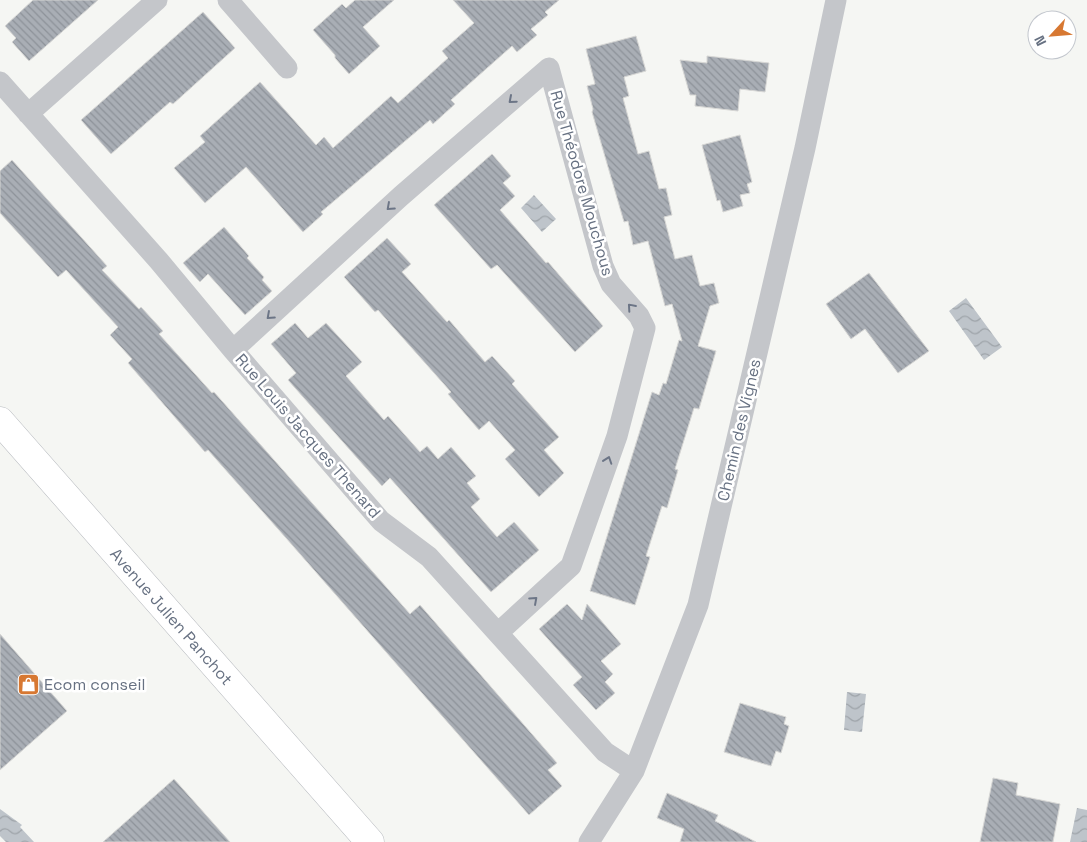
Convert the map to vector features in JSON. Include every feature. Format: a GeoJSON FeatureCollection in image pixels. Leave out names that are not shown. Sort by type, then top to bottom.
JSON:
{"type":"FeatureCollection","features":[{"type":"Feature","properties":{"kind":"main road","name":"Avenue Julien Panchot"},"geometry":{"type":"LineString","coordinates":[[0,421],[370,842]]}},
{"type":"Feature","properties":{"kind":"main road","name":"Avenue Julien Panchot"},"geometry":{"type":"LineString","coordinates":[[343,811],[382,842]]}},
{"type":"Feature","properties":{"kind":"street"},"geometry":{"type":"LineString","coordinates":[[28,114],[157,0]]}},
{"type":"Feature","properties":{"kind":"street"},"geometry":{"type":"LineString","coordinates":[[228,0],[287,68]]}},
{"type":"Feature","properties":{"kind":"street","name":"Chemin des Vignes"},"geometry":{"type":"LineString","coordinates":[[589,842],[634,771],[698,605],[805,148],[836,0]]}},
{"type":"Feature","properties":{"kind":"street","name":"Rue Théodore Mouchous"},"geometry":{"type":"LineString","coordinates":[[233,350],[401,196],[548,68],[603,266],[611,284],[639,316],[644,328],[616,436],[571,566],[498,633]]}},
{"type":"Feature","properties":{"kind":"street","name":"Rue Louis Jacques Thenard"},"geometry":{"type":"LineString","coordinates":[[0,82],[159,261],[233,350],[381,521],[430,557],[605,752],[634,771]]}},
{"type":"Feature","properties":{"kind":"water"},"geometry":{"type":"Polygon","coordinates":[[[534,195],[556,219],[542,232],[521,208],[534,195]]]}},
{"type":"Feature","properties":{"kind":"water"},"geometry":{"type":"Polygon","coordinates":[[[966,298],[1002,347],[984,360],[949,311],[966,298]]]}},
{"type":"Feature","properties":{"kind":"water"},"geometry":{"type":"Polygon","coordinates":[[[847,692],[866,694],[862,732],[844,730],[847,692]]]}},
{"type":"Feature","properties":{"kind":"water"},"geometry":{"type":"Polygon","coordinates":[[[1077,808],[1087,810],[1087,842],[1070,842],[1077,808]]]}},
{"type":"Feature","properties":{"kind":"water"},"geometry":{"type":"Polygon","coordinates":[[[0,809],[22,825],[20,827],[34,842],[6,842],[0,836],[0,809]]]}},
{"type":"Feature","properties":{"kind":"building"},"geometry":{"type":"Polygon","coordinates":[[[33,0],[98,0],[29,61],[12,42],[16,38],[5,26],[33,0]]]}},
{"type":"Feature","properties":{"kind":"building"},"geometry":{"type":"Polygon","coordinates":[[[355,0],[394,0],[363,27],[380,46],[349,74],[313,30],[342,4],[346,8],[355,0]]]}},
{"type":"Feature","properties":{"kind":"building"},"geometry":{"type":"Polygon","coordinates":[[[453,0],[559,0],[545,12],[548,15],[531,29],[537,35],[517,52],[512,46],[451,100],[455,104],[433,124],[430,120],[321,212],[323,214],[303,232],[246,167],[205,203],[174,168],[205,142],[200,136],[260,82],[316,145],[324,137],[333,148],[391,96],[398,103],[448,58],[442,51],[474,23],[453,0]]]}},
{"type":"Feature","properties":{"kind":"building"},"geometry":{"type":"Polygon","coordinates":[[[203,12],[235,48],[173,104],[170,102],[111,154],[81,120],[203,12]]]}},
{"type":"Feature","properties":{"kind":"building"},"geometry":{"type":"Polygon","coordinates":[[[636,36],[646,71],[624,77],[629,96],[623,98],[638,154],[649,151],[659,189],[666,188],[672,215],[664,217],[675,259],[692,255],[700,286],[714,283],[719,303],[710,306],[698,346],[716,351],[699,409],[694,408],[675,469],[678,470],[667,508],[662,506],[646,556],[650,557],[635,605],[590,591],[652,392],[659,395],[663,383],[666,384],[679,340],[682,341],[672,304],[665,306],[648,241],[633,245],[628,221],[624,222],[592,112],[593,109],[587,86],[595,84],[586,49],[636,36]]]}},
{"type":"Feature","properties":{"kind":"building"},"geometry":{"type":"Polygon","coordinates":[[[707,56],[769,63],[765,92],[740,89],[738,111],[695,106],[696,95],[690,95],[680,60],[707,63],[707,56]]]}},
{"type":"Feature","properties":{"kind":"building"},"geometry":{"type":"Polygon","coordinates":[[[740,135],[752,182],[747,184],[750,193],[740,195],[743,206],[723,212],[720,200],[717,201],[702,145],[740,135]]]}},
{"type":"Feature","properties":{"kind":"building"},"geometry":{"type":"Polygon","coordinates":[[[492,154],[511,176],[503,183],[515,196],[500,210],[603,326],[575,352],[497,265],[491,269],[434,205],[492,154]]]}},
{"type":"Feature","properties":{"kind":"building"},"geometry":{"type":"Polygon","coordinates":[[[12,160],[107,266],[102,270],[163,331],[159,334],[212,393],[214,392],[410,614],[420,605],[557,763],[548,770],[562,786],[529,815],[208,450],[205,452],[128,363],[132,359],[110,335],[118,327],[66,270],[58,277],[0,213],[0,171],[12,160]]]}},
{"type":"Feature","properties":{"kind":"building"},"geometry":{"type":"Polygon","coordinates":[[[224,227],[249,256],[247,258],[264,277],[262,280],[272,291],[245,315],[208,274],[200,282],[183,263],[224,227]]]}},
{"type":"Feature","properties":{"kind":"building"},"geometry":{"type":"Polygon","coordinates":[[[387,238],[411,264],[402,272],[447,322],[449,320],[485,362],[492,356],[515,381],[512,384],[559,437],[544,450],[564,473],[539,497],[505,459],[515,450],[489,421],[479,430],[448,394],[451,392],[378,310],[375,312],[344,277],[387,238]]]}},
{"type":"Feature","properties":{"kind":"building"},"geometry":{"type":"Polygon","coordinates":[[[869,273],[929,351],[898,373],[865,329],[851,339],[826,304],[869,273]]]}},
{"type":"Feature","properties":{"kind":"building"},"geometry":{"type":"Polygon","coordinates":[[[295,323],[308,338],[326,323],[362,362],[346,376],[384,420],[388,416],[420,452],[427,446],[438,459],[451,447],[476,476],[467,483],[480,499],[471,507],[497,537],[514,522],[539,550],[491,592],[390,478],[382,486],[288,380],[296,373],[271,344],[295,323]]]}},
{"type":"Feature","properties":{"kind":"building"},"geometry":{"type":"Polygon","coordinates":[[[567,604],[582,620],[587,604],[621,644],[601,661],[613,674],[605,682],[615,693],[596,710],[573,685],[582,677],[539,629],[567,604]]]}},
{"type":"Feature","properties":{"kind":"building"},"geometry":{"type":"Polygon","coordinates":[[[0,634],[67,711],[0,770],[0,634]]]}},
{"type":"Feature","properties":{"kind":"building"},"geometry":{"type":"Polygon","coordinates":[[[740,703],[786,717],[784,724],[789,726],[781,753],[776,751],[771,766],[724,752],[740,703]]]}},
{"type":"Feature","properties":{"kind":"building"},"geometry":{"type":"Polygon","coordinates":[[[993,778],[1018,783],[1016,795],[1060,804],[1053,842],[980,842],[993,778]]]}},
{"type":"Feature","properties":{"kind":"building"},"geometry":{"type":"Polygon","coordinates":[[[174,779],[230,842],[103,842],[174,779]]]}},
{"type":"Feature","properties":{"kind":"building"},"geometry":{"type":"Polygon","coordinates":[[[667,793],[718,815],[715,821],[756,842],[680,842],[684,829],[657,818],[667,793]]]}},
{"type":"Feature","properties":{"kind":"place","name":"Ecom conseil"},"geometry":{"type":"Point","coordinates":[28,684]}}]}
